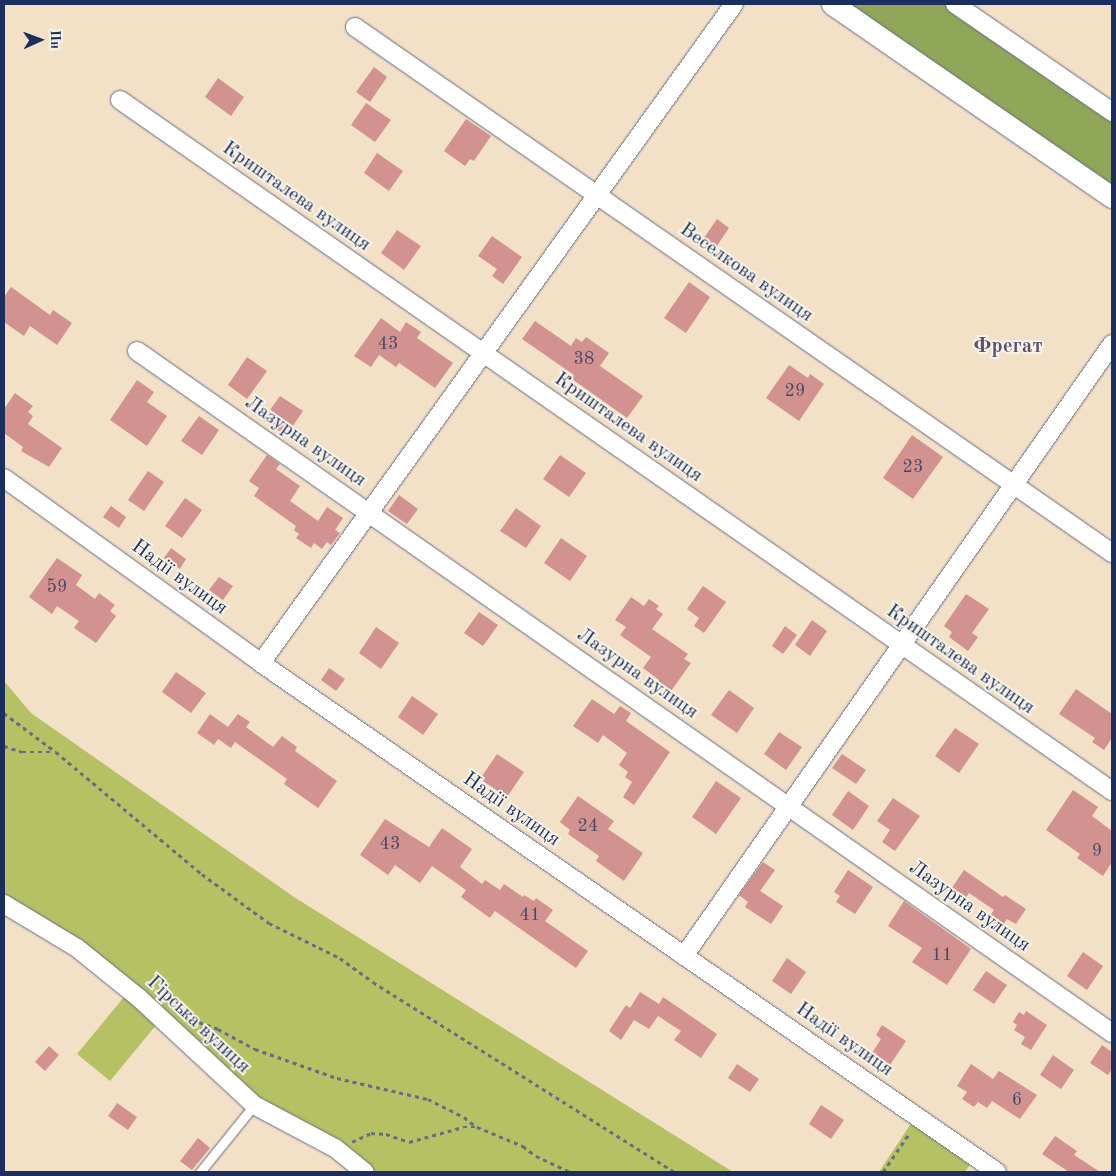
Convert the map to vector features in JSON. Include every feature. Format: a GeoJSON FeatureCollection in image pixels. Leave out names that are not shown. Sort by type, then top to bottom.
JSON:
{"type":"FeatureCollection","features":[{"type":"Feature","properties":{"kind":"street"},"geometry":{"type":"LineString","coordinates":[[261,663],[734,4]]}},
{"type":"Feature","properties":{"kind":"street"},"geometry":{"type":"LineString","coordinates":[[832,4],[1112,197]]}},
{"type":"Feature","properties":{"kind":"street"},"geometry":{"type":"LineString","coordinates":[[955,4],[1112,112]]}},
{"type":"Feature","properties":{"kind":"street","name":"Веселкова вулиця"},"geometry":{"type":"LineString","coordinates":[[355,27],[1112,553]]}},
{"type":"Feature","properties":{"kind":"street","name":"Кришталева вулиця"},"geometry":{"type":"LineString","coordinates":[[120,100],[1112,792]]}},
{"type":"Feature","properties":{"kind":"street"},"geometry":{"type":"LineString","coordinates":[[684,956],[1112,344]]}},
{"type":"Feature","properties":{"kind":"street","name":"Лазурна вулиця"},"geometry":{"type":"LineString","coordinates":[[138,351],[1112,1033]]}},
{"type":"Feature","properties":{"kind":"street","name":"Надії вулиця"},"geometry":{"type":"LineString","coordinates":[[4,478],[261,663],[997,1172]]}},
{"type":"Feature","properties":{"kind":"street","name":"Гірська вулиця"},"geometry":{"type":"LineString","coordinates":[[4,904],[77,948],[91,959],[139,998],[254,1105],[334,1148],[365,1172]]}},
{"type":"Feature","properties":{"kind":"lane"},"geometry":{"type":"LineString","coordinates":[[200,1172],[254,1105]]}},
{"type":"Feature","properties":{"kind":"path"},"geometry":{"type":"LineString","coordinates":[[4,713],[56,752],[202,874],[269,923],[340,958],[373,982],[674,1172]]}},
{"type":"Feature","properties":{"kind":"path"},"geometry":{"type":"LineString","coordinates":[[4,746],[22,752],[56,752]]}},
{"type":"Feature","properties":{"kind":"path"},"geometry":{"type":"LineString","coordinates":[[178,1014],[218,1029],[255,1049],[337,1078],[428,1099],[464,1117],[478,1127],[524,1146],[536,1156],[570,1172]]}},
{"type":"Feature","properties":{"kind":"path"},"geometry":{"type":"LineString","coordinates":[[884,1172],[919,1118]]}},
{"type":"Feature","properties":{"kind":"path"},"geometry":{"type":"LineString","coordinates":[[346,1142],[371,1133],[386,1134],[409,1142],[464,1127],[478,1127]]}},
{"type":"Feature","properties":{"kind":"green space"},"geometry":{"type":"Polygon","coordinates":[[[850,4],[955,4],[1112,112],[1112,185],[850,4]]]}},
{"type":"Feature","properties":{"kind":"green space"},"geometry":{"type":"Polygon","coordinates":[[[4,681],[31,713],[294,897],[733,1172],[365,1172],[254,1105],[139,998],[4,904],[4,681]]]}},
{"type":"Feature","properties":{"kind":"green space"},"geometry":{"type":"Polygon","coordinates":[[[124,997],[157,1024],[110,1081],[77,1054],[124,997]]]}},
{"type":"Feature","properties":{"kind":"green space"},"geometry":{"type":"Polygon","coordinates":[[[916,1116],[975,1157],[965,1172],[879,1172],[916,1116]]]}},
{"type":"Feature","properties":{"kind":"building"},"geometry":{"type":"Polygon","coordinates":[[[374,67],[387,77],[370,102],[356,92],[374,67]]]}},
{"type":"Feature","properties":{"kind":"building"},"geometry":{"type":"Polygon","coordinates":[[[218,78],[244,97],[231,116],[205,97],[218,78]]]}},
{"type":"Feature","properties":{"kind":"building"},"geometry":{"type":"Polygon","coordinates":[[[366,103],[391,120],[375,142],[351,125],[366,103]]]}},
{"type":"Feature","properties":{"kind":"building"},"geometry":{"type":"Polygon","coordinates":[[[466,119],[491,136],[474,161],[470,159],[465,166],[444,151],[466,119]]]}},
{"type":"Feature","properties":{"kind":"building"},"geometry":{"type":"Polygon","coordinates":[[[377,153],[403,171],[389,191],[364,173],[377,153]]]}},
{"type":"Feature","properties":{"kind":"building"},"geometry":{"type":"Polygon","coordinates":[[[717,219],[729,228],[714,250],[702,241],[717,219]]]}},
{"type":"Feature","properties":{"kind":"building"},"geometry":{"type":"Polygon","coordinates":[[[397,230],[421,246],[404,270],[381,253],[397,230]]]}},
{"type":"Feature","properties":{"kind":"building"},"geometry":{"type":"Polygon","coordinates":[[[492,236],[522,257],[503,284],[492,276],[497,269],[478,256],[492,236]]]}},
{"type":"Feature","properties":{"kind":"building"},"geometry":{"type":"Polygon","coordinates":[[[689,282],[710,297],[686,333],[664,318],[689,282]]]}},
{"type":"Feature","properties":{"kind":"building"},"geometry":{"type":"Polygon","coordinates":[[[11,287],[50,315],[53,310],[72,323],[57,345],[30,326],[24,336],[4,322],[4,297],[11,287]]]}},
{"type":"Feature","properties":{"kind":"building"},"geometry":{"type":"Polygon","coordinates":[[[381,318],[400,332],[406,322],[421,332],[417,338],[453,363],[435,388],[399,363],[396,367],[379,355],[371,367],[354,356],[381,318]]]}},
{"type":"Feature","properties":{"kind":"building"},"geometry":{"type":"Polygon","coordinates":[[[535,321],[571,346],[576,338],[582,342],[586,337],[609,353],[600,366],[643,396],[627,418],[572,379],[574,375],[522,339],[535,321]]]}},
{"type":"Feature","properties":{"kind":"building"},"geometry":{"type":"Polygon","coordinates":[[[247,357],[267,371],[247,399],[228,385],[247,357]]]}},
{"type":"Feature","properties":{"kind":"building"},"geometry":{"type":"Polygon","coordinates":[[[789,365],[808,378],[810,374],[824,384],[799,421],[766,398],[789,365]]]}},
{"type":"Feature","properties":{"kind":"building"},"geometry":{"type":"Polygon","coordinates":[[[137,380],[154,392],[147,402],[167,416],[147,446],[110,420],[137,380]]]}},
{"type":"Feature","properties":{"kind":"building"},"geometry":{"type":"Polygon","coordinates":[[[15,393],[33,406],[28,412],[33,416],[28,424],[62,448],[49,467],[21,451],[23,447],[4,433],[4,409],[15,393]]]}},
{"type":"Feature","properties":{"kind":"building"},"geometry":{"type":"Polygon","coordinates":[[[280,396],[303,411],[286,436],[263,420],[280,396]]]}},
{"type":"Feature","properties":{"kind":"building"},"geometry":{"type":"Polygon","coordinates":[[[199,416],[219,430],[202,455],[181,441],[199,416]]]}},
{"type":"Feature","properties":{"kind":"building"},"geometry":{"type":"Polygon","coordinates":[[[912,435],[943,457],[913,499],[883,478],[912,435]]]}},
{"type":"Feature","properties":{"kind":"building"},"geometry":{"type":"Polygon","coordinates":[[[267,455],[280,464],[276,469],[300,486],[290,501],[318,521],[327,507],[343,518],[335,530],[340,533],[331,545],[327,542],[322,549],[314,543],[311,548],[296,538],[299,534],[294,530],[296,526],[254,496],[259,488],[249,481],[267,455]]]}},
{"type":"Feature","properties":{"kind":"building"},"geometry":{"type":"Polygon","coordinates":[[[560,455],[586,473],[569,497],[543,479],[560,455]]]}},
{"type":"Feature","properties":{"kind":"building"},"geometry":{"type":"Polygon","coordinates":[[[148,471],[164,482],[144,511],[128,500],[148,471]]]}},
{"type":"Feature","properties":{"kind":"building"},"geometry":{"type":"Polygon","coordinates":[[[399,495],[418,509],[407,524],[388,511],[399,495]]]}},
{"type":"Feature","properties":{"kind":"building"},"geometry":{"type":"Polygon","coordinates":[[[185,498],[202,510],[182,538],[165,526],[185,498]]]}},
{"type":"Feature","properties":{"kind":"building"},"geometry":{"type":"Polygon","coordinates":[[[111,506],[126,517],[119,528],[103,517],[111,506]]]}},
{"type":"Feature","properties":{"kind":"building"},"geometry":{"type":"Polygon","coordinates":[[[516,508],[541,526],[526,548],[500,531],[516,508]]]}},
{"type":"Feature","properties":{"kind":"building"},"geometry":{"type":"Polygon","coordinates":[[[561,538],[587,556],[570,581],[544,563],[561,538]]]}},
{"type":"Feature","properties":{"kind":"building"},"geometry":{"type":"Polygon","coordinates":[[[171,548],[186,559],[180,569],[164,558],[171,548]]]}},
{"type":"Feature","properties":{"kind":"building"},"geometry":{"type":"Polygon","coordinates":[[[57,558],[82,575],[76,585],[95,599],[99,593],[115,605],[110,611],[116,616],[96,643],[74,628],[79,621],[57,606],[52,614],[29,597],[57,558]]]}},
{"type":"Feature","properties":{"kind":"building"},"geometry":{"type":"Polygon","coordinates":[[[219,577],[233,586],[223,600],[209,590],[219,577]]]}},
{"type":"Feature","properties":{"kind":"building"},"geometry":{"type":"Polygon","coordinates":[[[703,586],[726,602],[704,633],[694,626],[699,618],[687,609],[703,586]]]}},
{"type":"Feature","properties":{"kind":"building"},"geometry":{"type":"Polygon","coordinates":[[[966,594],[989,609],[972,633],[978,637],[968,651],[949,637],[952,632],[944,626],[966,594]]]}},
{"type":"Feature","properties":{"kind":"building"},"geometry":{"type":"Polygon","coordinates":[[[631,597],[644,606],[649,599],[659,606],[656,609],[663,614],[652,629],[688,654],[684,659],[691,663],[669,694],[656,685],[659,680],[643,668],[651,657],[620,635],[626,627],[615,620],[631,597]]]}},
{"type":"Feature","properties":{"kind":"building"},"geometry":{"type":"Polygon","coordinates":[[[479,612],[498,625],[483,646],[464,633],[479,612]]]}},
{"type":"Feature","properties":{"kind":"building"},"geometry":{"type":"Polygon","coordinates":[[[812,620],[827,631],[810,656],[795,645],[812,620]]]}},
{"type":"Feature","properties":{"kind":"building"},"geometry":{"type":"Polygon","coordinates":[[[785,626],[797,635],[783,654],[772,646],[785,626]]]}},
{"type":"Feature","properties":{"kind":"building"},"geometry":{"type":"Polygon","coordinates":[[[376,627],[399,643],[381,669],[359,653],[376,627]]]}},
{"type":"Feature","properties":{"kind":"building"},"geometry":{"type":"Polygon","coordinates":[[[329,668],[345,679],[336,691],[321,680],[329,668]]]}},
{"type":"Feature","properties":{"kind":"building"},"geometry":{"type":"Polygon","coordinates":[[[176,672],[206,693],[191,713],[162,692],[176,672]]]}},
{"type":"Feature","properties":{"kind":"building"},"geometry":{"type":"Polygon","coordinates":[[[1076,689],[1112,714],[1112,738],[1104,750],[1092,742],[1095,738],[1059,714],[1076,689]]]}},
{"type":"Feature","properties":{"kind":"building"},"geometry":{"type":"Polygon","coordinates":[[[729,690],[754,708],[737,733],[711,715],[729,690]]]}},
{"type":"Feature","properties":{"kind":"building"},"geometry":{"type":"Polygon","coordinates":[[[412,696],[438,714],[423,735],[398,717],[412,696]]]}},
{"type":"Feature","properties":{"kind":"building"},"geometry":{"type":"Polygon","coordinates":[[[592,699],[614,714],[620,706],[631,713],[626,721],[670,752],[634,805],[623,797],[632,782],[625,777],[628,772],[619,765],[627,753],[603,735],[598,743],[573,726],[592,699]]]}},
{"type":"Feature","properties":{"kind":"building"},"geometry":{"type":"Polygon","coordinates":[[[210,714],[228,727],[238,714],[250,722],[246,727],[273,747],[282,736],[297,747],[295,751],[337,781],[318,808],[284,784],[287,779],[235,742],[231,748],[218,739],[214,745],[197,733],[210,714]]]}},
{"type":"Feature","properties":{"kind":"building"},"geometry":{"type":"Polygon","coordinates":[[[955,728],[979,744],[959,773],[935,756],[955,728]]]}},
{"type":"Feature","properties":{"kind":"building"},"geometry":{"type":"Polygon","coordinates":[[[779,732],[802,747],[786,770],[764,754],[779,732]]]}},
{"type":"Feature","properties":{"kind":"building"},"geometry":{"type":"Polygon","coordinates":[[[497,754],[524,772],[507,797],[480,779],[497,754]]]}},
{"type":"Feature","properties":{"kind":"building"},"geometry":{"type":"Polygon","coordinates":[[[842,754],[866,770],[856,784],[832,768],[842,754]]]}},
{"type":"Feature","properties":{"kind":"building"},"geometry":{"type":"Polygon","coordinates":[[[716,781],[741,798],[716,834],[692,817],[716,781]]]}},
{"type":"Feature","properties":{"kind":"building"},"geometry":{"type":"Polygon","coordinates":[[[1073,790],[1098,807],[1092,816],[1112,831],[1112,862],[1103,876],[1077,858],[1080,854],[1046,830],[1073,790]]]}},
{"type":"Feature","properties":{"kind":"building"},"geometry":{"type":"Polygon","coordinates":[[[848,791],[869,806],[853,830],[832,815],[848,791]]]}},
{"type":"Feature","properties":{"kind":"building"},"geometry":{"type":"Polygon","coordinates":[[[578,796],[614,821],[608,829],[643,853],[624,881],[596,861],[599,856],[568,834],[570,830],[560,822],[578,796]]]}},
{"type":"Feature","properties":{"kind":"building"},"geometry":{"type":"Polygon","coordinates":[[[893,798],[920,816],[895,851],[882,842],[890,830],[877,821],[893,798]]]}},
{"type":"Feature","properties":{"kind":"building"},"geometry":{"type":"Polygon","coordinates":[[[385,819],[429,847],[442,828],[472,849],[460,867],[482,884],[485,880],[500,890],[504,884],[523,897],[524,895],[534,901],[536,898],[553,910],[545,921],[588,951],[576,968],[495,911],[490,918],[461,897],[466,890],[432,866],[420,883],[395,865],[388,875],[360,855],[385,819]]]}},
{"type":"Feature","properties":{"kind":"building"},"geometry":{"type":"Polygon","coordinates":[[[763,862],[775,870],[760,891],[783,906],[771,924],[745,907],[748,902],[739,895],[763,862]]]}},
{"type":"Feature","properties":{"kind":"building"},"geometry":{"type":"Polygon","coordinates":[[[848,870],[873,887],[855,914],[836,902],[840,896],[834,892],[848,870]]]}},
{"type":"Feature","properties":{"kind":"building"},"geometry":{"type":"Polygon","coordinates":[[[964,870],[1003,897],[1005,895],[1026,909],[1016,924],[1007,919],[1001,928],[988,919],[994,910],[969,893],[963,902],[949,892],[964,870]]]}},
{"type":"Feature","properties":{"kind":"building"},"geometry":{"type":"Polygon","coordinates":[[[904,901],[971,949],[947,985],[912,962],[922,948],[888,926],[904,901]]]}},
{"type":"Feature","properties":{"kind":"building"},"geometry":{"type":"Polygon","coordinates":[[[1083,952],[1103,966],[1087,990],[1067,976],[1083,952]]]}},
{"type":"Feature","properties":{"kind":"building"},"geometry":{"type":"Polygon","coordinates":[[[787,958],[806,972],[791,994],[772,981],[787,958]]]}},
{"type":"Feature","properties":{"kind":"building"},"geometry":{"type":"Polygon","coordinates":[[[986,971],[1007,985],[994,1004],[973,990],[986,971]]]}},
{"type":"Feature","properties":{"kind":"building"},"geometry":{"type":"Polygon","coordinates":[[[640,992],[659,1004],[663,997],[717,1034],[701,1058],[674,1040],[681,1031],[658,1016],[649,1029],[634,1020],[621,1040],[609,1031],[626,1005],[630,1008],[640,992]]]}},
{"type":"Feature","properties":{"kind":"building"},"geometry":{"type":"Polygon","coordinates":[[[1026,1011],[1047,1025],[1031,1050],[1021,1044],[1025,1037],[1014,1030],[1017,1025],[1013,1022],[1019,1012],[1024,1015],[1026,1011]]]}},
{"type":"Feature","properties":{"kind":"building"},"geometry":{"type":"Polygon","coordinates":[[[882,1025],[906,1041],[890,1065],[872,1053],[881,1039],[876,1035],[882,1025]]]}},
{"type":"Feature","properties":{"kind":"building"},"geometry":{"type":"Polygon","coordinates":[[[1102,1045],[1112,1052],[1112,1069],[1108,1075],[1090,1063],[1102,1045]]]}},
{"type":"Feature","properties":{"kind":"building"},"geometry":{"type":"Polygon","coordinates":[[[49,1046],[59,1055],[45,1071],[35,1062],[49,1046]]]}},
{"type":"Feature","properties":{"kind":"building"},"geometry":{"type":"Polygon","coordinates":[[[1053,1055],[1074,1070],[1061,1089],[1040,1075],[1053,1055]]]}},
{"type":"Feature","properties":{"kind":"building"},"geometry":{"type":"Polygon","coordinates":[[[737,1064],[759,1079],[750,1092],[728,1078],[737,1064]]]}},
{"type":"Feature","properties":{"kind":"building"},"geometry":{"type":"Polygon","coordinates":[[[971,1064],[993,1079],[999,1071],[1037,1095],[1020,1119],[992,1101],[987,1108],[978,1102],[974,1107],[962,1099],[967,1092],[957,1086],[971,1064]]]}},
{"type":"Feature","properties":{"kind":"building"},"geometry":{"type":"Polygon","coordinates":[[[117,1103],[137,1117],[128,1130],[108,1116],[117,1103]]]}},
{"type":"Feature","properties":{"kind":"building"},"geometry":{"type":"Polygon","coordinates":[[[821,1105],[844,1120],[831,1139],[809,1124],[821,1105]]]}},
{"type":"Feature","properties":{"kind":"building"},"geometry":{"type":"Polygon","coordinates":[[[1055,1136],[1077,1151],[1074,1155],[1100,1172],[1069,1172],[1042,1154],[1055,1136]]]}},
{"type":"Feature","properties":{"kind":"building"},"geometry":{"type":"Polygon","coordinates":[[[198,1138],[210,1148],[192,1170],[180,1161],[198,1138]]]}},
{"type":"Feature","properties":{"kind":"district","name":"Фрегат"},"geometry":{"type":"Point","coordinates":[1008,347]}}]}
